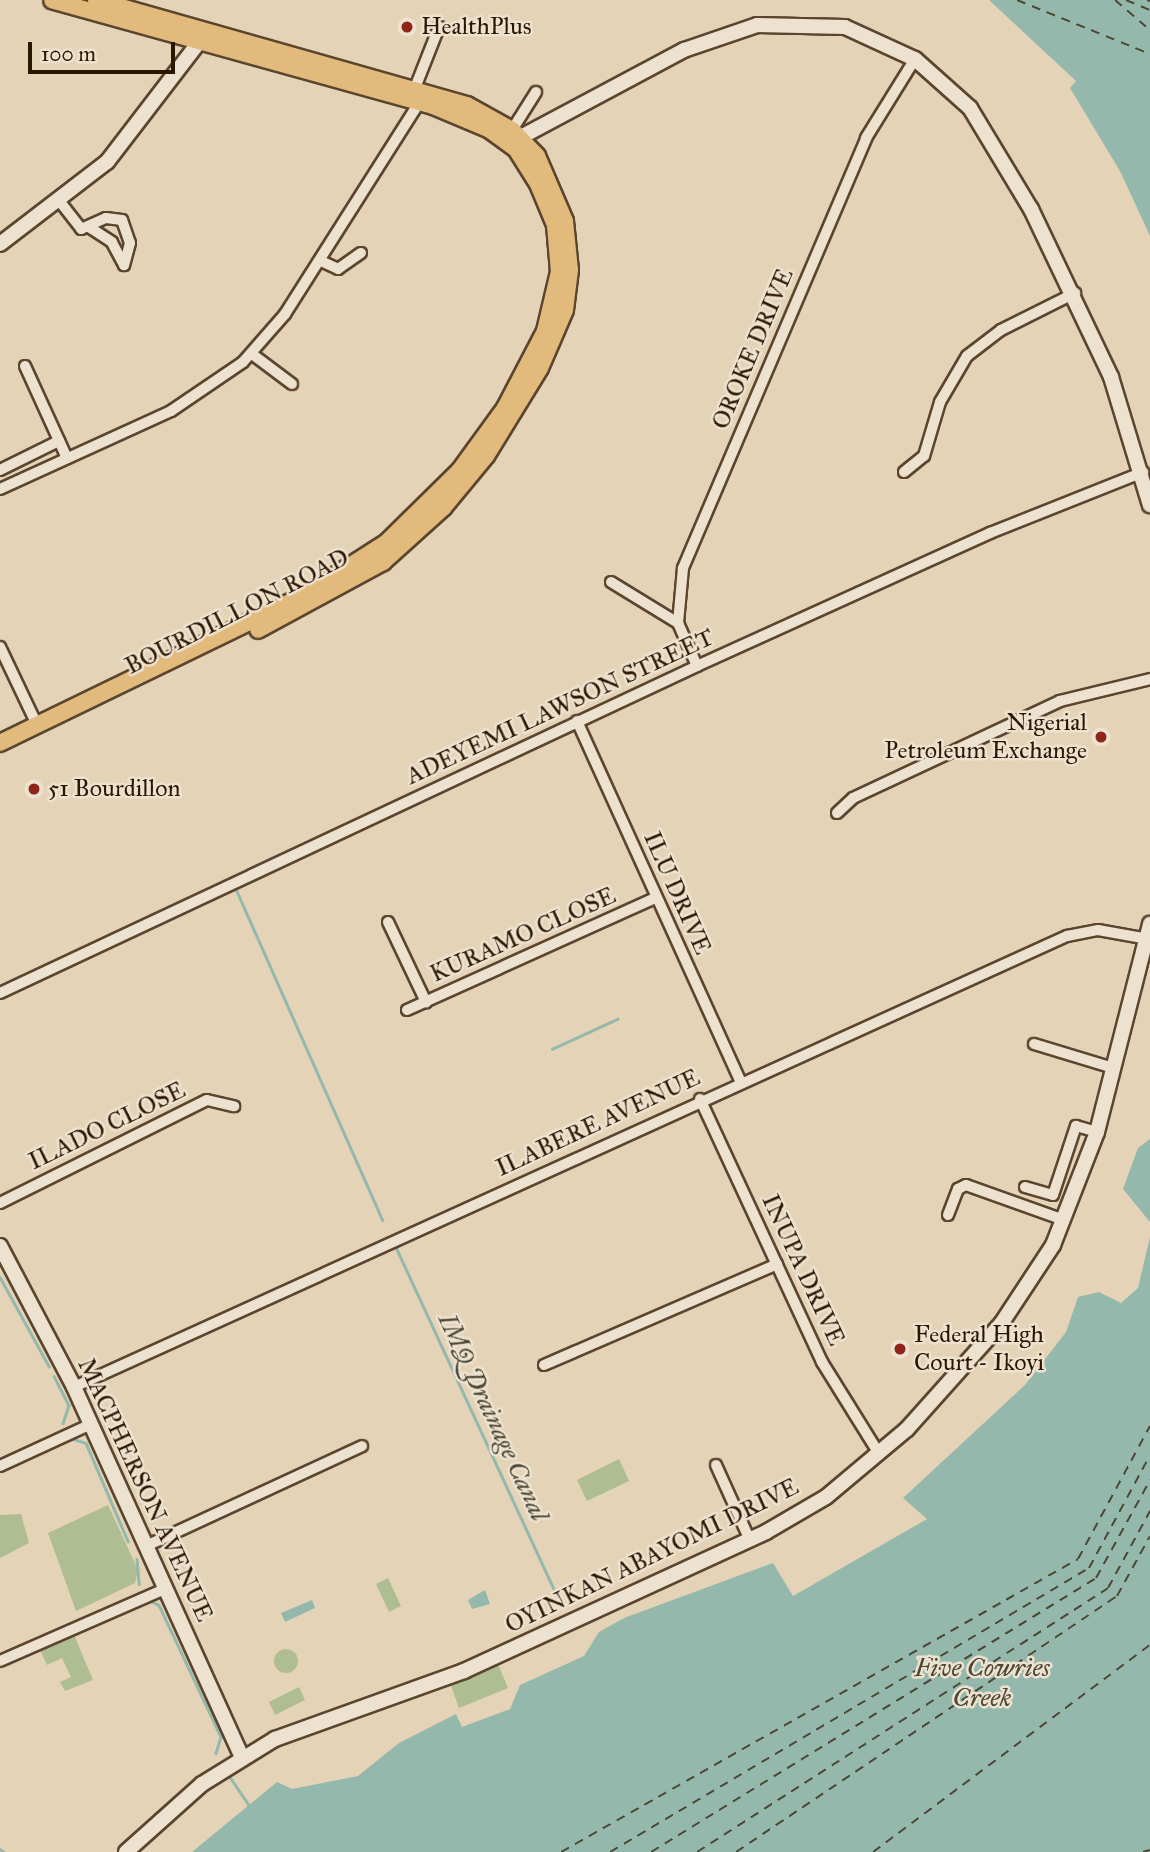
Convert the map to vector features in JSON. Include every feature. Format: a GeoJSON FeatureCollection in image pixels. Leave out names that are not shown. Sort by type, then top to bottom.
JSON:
{"type":"FeatureCollection","features":[{"type":"Feature","properties":{"kind":"main road"},"geometry":{"type":"LineString","coordinates":[[52,0],[199,42],[322,68]]}},
{"type":"Feature","properties":{"kind":"main road"},"geometry":{"type":"LineString","coordinates":[[96,0],[417,96],[467,105],[516,139]]}},
{"type":"Feature","properties":{"kind":"main road","name":"BOURDILLON ROAD"},"geometry":{"type":"LineString","coordinates":[[0,743],[338,577],[404,528],[460,470],[528,367],[557,287],[555,225],[516,139]]}},
{"type":"Feature","properties":{"kind":"main road","name":"BOURDILLON ROAD"},"geometry":{"type":"LineString","coordinates":[[0,754],[348,584],[423,528],[472,474],[540,368],[569,285],[561,208],[544,166],[516,139]]}},
{"type":"Feature","properties":{"kind":"street"},"geometry":{"type":"LineString","coordinates":[[516,139],[684,50],[757,26],[845,27],[915,59],[980,121],[1075,293],[1143,472],[1150,505]]}},
{"type":"Feature","properties":{"kind":"street"},"geometry":{"type":"LineString","coordinates":[[0,489],[197,397],[252,354],[321,261],[417,96],[439,27]]}},
{"type":"Feature","properties":{"kind":"street"},"geometry":{"type":"LineString","coordinates":[[0,244],[61,203],[136,129],[199,42]]}},
{"type":"Feature","properties":{"kind":"street","name":"OROKE DRIVE"},"geometry":{"type":"LineString","coordinates":[[697,666],[678,623],[678,589],[690,549],[866,138],[915,59]]}},
{"type":"Feature","properties":{"kind":"street"},"geometry":{"type":"LineString","coordinates":[[516,139],[536,92]]}},
{"type":"Feature","properties":{"kind":"street"},"geometry":{"type":"LineString","coordinates":[[61,203],[81,229],[106,218],[126,225],[124,265],[112,242],[89,227]]}},
{"type":"Feature","properties":{"kind":"street"},"geometry":{"type":"LineString","coordinates":[[321,261],[338,269],[362,253]]}},
{"type":"Feature","properties":{"kind":"street"},"geometry":{"type":"LineString","coordinates":[[904,472],[924,456],[940,402],[967,356],[1001,330],[1075,293]]}},
{"type":"Feature","properties":{"kind":"street"},"geometry":{"type":"LineString","coordinates":[[252,354],[292,384]]}},
{"type":"Feature","properties":{"kind":"street"},"geometry":{"type":"LineString","coordinates":[[25,366],[67,458]]}},
{"type":"Feature","properties":{"kind":"street"},"geometry":{"type":"LineString","coordinates":[[0,470],[59,441]]}},
{"type":"Feature","properties":{"kind":"street","name":"ADEYEMI LAWSON STREET"},"geometry":{"type":"LineString","coordinates":[[0,993],[697,666],[1044,510],[1143,472]]}},
{"type":"Feature","properties":{"kind":"street"},"geometry":{"type":"LineString","coordinates":[[611,582],[678,623]]}},
{"type":"Feature","properties":{"kind":"street"},"geometry":{"type":"LineString","coordinates":[[0,647],[37,725]]}},
{"type":"Feature","properties":{"kind":"street"},"geometry":{"type":"LineString","coordinates":[[837,813],[853,798],[1070,697],[1150,679]]}},
{"type":"Feature","properties":{"kind":"street","name":"ILU DRIVE"},"geometry":{"type":"LineString","coordinates":[[577,722],[740,1080]]}},
{"type":"Feature","properties":{"kind":"street","name":"KURAMO CLOSE"},"geometry":{"type":"LineString","coordinates":[[407,1010],[655,898]]}},
{"type":"Feature","properties":{"kind":"street"},"geometry":{"type":"LineString","coordinates":[[388,922],[426,1002]]}},
{"type":"Feature","properties":{"kind":"street","name":"ILABERE AVENUE"},"geometry":{"type":"LineString","coordinates":[[74,1387],[740,1080],[1067,936],[1098,930],[1149,931]]}},
{"type":"Feature","properties":{"kind":"street","name":"OYINKAN ABAYOMI DRIVE"},"geometry":{"type":"LineString","coordinates":[[126,1852],[171,1808],[242,1757],[312,1723],[464,1671],[750,1538],[826,1497],[937,1401],[1001,1324],[1064,1220],[1097,1132],[1149,931]]}},
{"type":"Feature","properties":{"kind":"street"},"geometry":{"type":"LineString","coordinates":[[1034,1044],[1113,1068]]}},
{"type":"Feature","properties":{"kind":"street","name":"ILADO CLOSE"},"geometry":{"type":"LineString","coordinates":[[0,1203],[207,1100],[234,1106]]}},
{"type":"Feature","properties":{"kind":"street","name":"INUPA DRIVE"},"geometry":{"type":"LineString","coordinates":[[700,1100],[822,1362],[878,1452]]}},
{"type":"Feature","properties":{"kind":"street"},"geometry":{"type":"LineString","coordinates":[[1025,1187],[1053,1195],[1076,1125],[1097,1132]]}},
{"type":"Feature","properties":{"kind":"street"},"geometry":{"type":"LineString","coordinates":[[948,1215],[958,1189],[966,1185],[1064,1220]]}},
{"type":"Feature","properties":{"kind":"street","name":"MACPHERSON AVENUE"},"geometry":{"type":"LineString","coordinates":[[2,1253],[74,1387],[242,1757]]}},
{"type":"Feature","properties":{"kind":"street"},"geometry":{"type":"LineString","coordinates":[[544,1365],[777,1264]]}},
{"type":"Feature","properties":{"kind":"street"},"geometry":{"type":"LineString","coordinates":[[0,1466],[89,1424]]}},
{"type":"Feature","properties":{"kind":"street"},"geometry":{"type":"LineString","coordinates":[[146,1546],[362,1446]]}},
{"type":"Feature","properties":{"kind":"street"},"geometry":{"type":"LineString","coordinates":[[716,1465],[750,1538]]}},
{"type":"Feature","properties":{"kind":"street"},"geometry":{"type":"LineString","coordinates":[[0,1661],[165,1589]]}},
{"type":"Feature","properties":{"kind":"green space"},"geometry":{"type":"Polygon","coordinates":[[[619,1459],[629,1481],[587,1501],[577,1480],[619,1459]]]}},
{"type":"Feature","properties":{"kind":"green space"},"geometry":{"type":"Polygon","coordinates":[[[108,1505],[138,1570],[135,1583],[76,1611],[48,1533],[108,1505]]]}},
{"type":"Feature","properties":{"kind":"green space"},"geometry":{"type":"Polygon","coordinates":[[[21,1514],[29,1543],[0,1558],[0,1515],[21,1514]]]}},
{"type":"Feature","properties":{"kind":"green space"},"geometry":{"type":"Polygon","coordinates":[[[388,1578],[401,1606],[389,1612],[376,1584],[388,1578]]]}},
{"type":"Feature","properties":{"kind":"green space"},"geometry":{"type":"Polygon","coordinates":[[[72,1630],[93,1680],[65,1691],[60,1682],[71,1677],[62,1658],[47,1665],[38,1646],[72,1630]]]}},
{"type":"Feature","properties":{"kind":"green space"},"geometry":{"type":"Polygon","coordinates":[[[286,1649],[297,1656],[298,1661],[291,1672],[286,1673],[275,1666],[274,1661],[281,1650],[286,1649]]]}},
{"type":"Feature","properties":{"kind":"green space"},"geometry":{"type":"Polygon","coordinates":[[[498,1664],[508,1688],[459,1708],[450,1683],[498,1664]]]}},
{"type":"Feature","properties":{"kind":"green space"},"geometry":{"type":"Polygon","coordinates":[[[299,1687],[305,1700],[275,1715],[269,1702],[299,1687]]]}},
{"type":"Feature","properties":{"kind":"water"},"geometry":{"type":"Polygon","coordinates":[[[989,0],[1150,0],[1150,236],[1120,171],[1070,88],[1076,81],[989,0]]]}},
{"type":"Feature","properties":{"kind":"water"},"geometry":{"type":"Polygon","coordinates":[[[1150,1139],[1150,1222],[1123,1189],[1138,1148],[1150,1139]]]}},
{"type":"Feature","properties":{"kind":"water","name":"Five Cowries Creek"},"geometry":{"type":"Polygon","coordinates":[[[1150,1237],[1150,1852],[192,1852],[277,1782],[292,1789],[358,1776],[399,1743],[456,1714],[462,1727],[510,1709],[520,1685],[584,1656],[599,1632],[624,1618],[773,1563],[793,1596],[927,1519],[903,1498],[1025,1385],[1066,1332],[1078,1297],[1099,1292],[1121,1303],[1138,1288],[1150,1237]]]}},
{"type":"Feature","properties":{"kind":"water"},"geometry":{"type":"Polygon","coordinates":[[[485,1590],[490,1604],[472,1609],[468,1600],[485,1590]]]}},
{"type":"Feature","properties":{"kind":"water"},"geometry":{"type":"Polygon","coordinates":[[[312,1600],[315,1608],[285,1622],[281,1613],[312,1600]]]}},
{"type":"Feature","properties":{"kind":"waterway","name":"IMQ Drainage Canal"},"geometry":{"type":"LineString","coordinates":[[236,889],[383,1220]]}},
{"type":"Feature","properties":{"kind":"waterway"},"geometry":{"type":"LineString","coordinates":[[552,1049],[617,1019]]}},
{"type":"Feature","properties":{"kind":"waterway","name":"IMQ Drainage Canal"},"geometry":{"type":"LineString","coordinates":[[395,1245],[562,1606]]}},
{"type":"Feature","properties":{"kind":"waterway"},"geometry":{"type":"LineString","coordinates":[[0,1277],[49,1366]]}},
{"type":"Feature","properties":{"kind":"waterway"},"geometry":{"type":"LineString","coordinates":[[54,1376],[69,1405],[63,1423]]}},
{"type":"Feature","properties":{"kind":"waterway"},"geometry":{"type":"LineString","coordinates":[[70,1438],[86,1443],[128,1541]]}},
{"type":"Feature","properties":{"kind":"waterway"},"geometry":{"type":"LineString","coordinates":[[137,1559],[139,1584]]}},
{"type":"Feature","properties":{"kind":"waterway"},"geometry":{"type":"LineString","coordinates":[[149,1600],[159,1605],[221,1737],[216,1753]]}},
{"type":"Feature","properties":{"kind":"waterway"},"geometry":{"type":"LineString","coordinates":[[228,1774],[249,1805]]}},
{"type":"Feature","properties":{"kind":"waterway"},"geometry":{"type":"LineString","coordinates":[[0,1849],[4,1852]]}},
{"type":"Feature","properties":{"kind":"ferry route"},"geometry":{"type":"LineString","coordinates":[[1017,0],[1150,54]]}},
{"type":"Feature","properties":{"kind":"ferry route"},"geometry":{"type":"LineString","coordinates":[[1115,0],[1150,30]]}},
{"type":"Feature","properties":{"kind":"ferry route"},"geometry":{"type":"LineString","coordinates":[[1126,0],[1150,10]]}},
{"type":"Feature","properties":{"kind":"ferry route"},"geometry":{"type":"LineString","coordinates":[[561,1852],[1078,1559],[1150,1426]]}},
{"type":"Feature","properties":{"kind":"ferry route"},"geometry":{"type":"LineString","coordinates":[[610,1852],[1089,1568],[1150,1455]]}},
{"type":"Feature","properties":{"kind":"ferry route"},"geometry":{"type":"LineString","coordinates":[[651,1852],[1096,1578],[1150,1480]]}},
{"type":"Feature","properties":{"kind":"ferry route"},"geometry":{"type":"LineString","coordinates":[[697,1852],[1108,1588],[1150,1511]]}},
{"type":"Feature","properties":{"kind":"ferry route"},"geometry":{"type":"LineString","coordinates":[[736,1852],[1117,1596],[1150,1536]]}},
{"type":"Feature","properties":{"kind":"ferry route"},"geometry":{"type":"LineString","coordinates":[[873,1852],[1150,1645]]}},
{"type":"Feature","properties":{"kind":"ferry route"},"geometry":{"type":"LineString","coordinates":[[1143,1852],[1150,1850]]}},
{"type":"Feature","properties":{"kind":"place","name":"HealthPlus"},"geometry":{"type":"Point","coordinates":[407,27]}},
{"type":"Feature","properties":{"kind":"place","name":"Nigerial Petroleum Exchange"},"geometry":{"type":"Point","coordinates":[1101,737]}},
{"type":"Feature","properties":{"kind":"place","name":"51 Bourdillon"},"geometry":{"type":"Point","coordinates":[34,789]}},
{"type":"Feature","properties":{"kind":"place","name":"Federal High Court - Ikoyi"},"geometry":{"type":"Point","coordinates":[900,1349]}}]}
